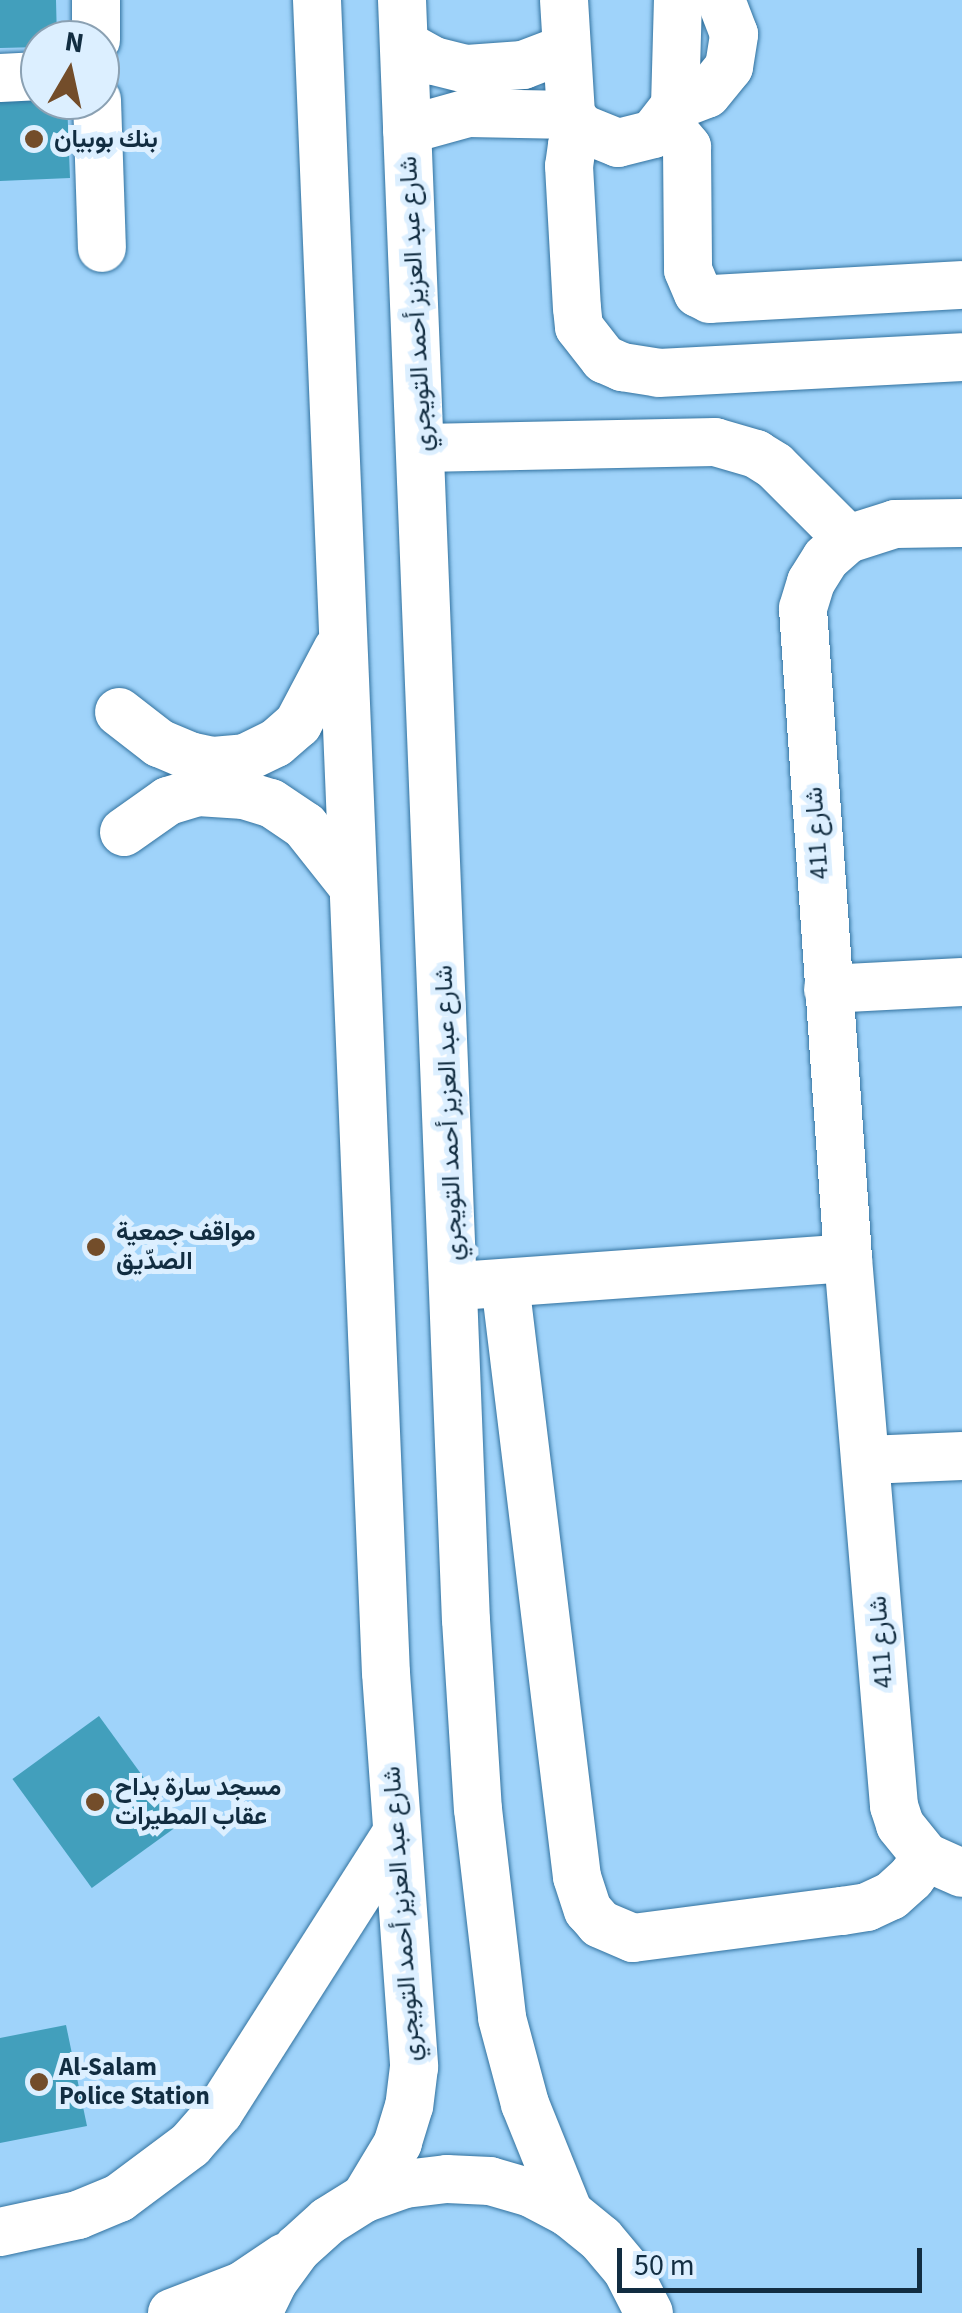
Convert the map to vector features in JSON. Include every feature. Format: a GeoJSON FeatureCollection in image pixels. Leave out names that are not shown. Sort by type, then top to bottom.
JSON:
{"type":"FeatureCollection","features":[{"type":"Feature","properties":{"kind":"street","name":"شارع عبد العزيز أحمد التويجري"},"geometry":{"type":"LineString","coordinates":[[316,0],[340,642],[396,1834],[414,2067],[409,2106],[398,2143],[364,2198]]}},
{"type":"Feature","properties":{"kind":"street"},"geometry":{"type":"LineString","coordinates":[[564,0],[576,121],[569,166],[580,327],[604,358],[622,368],[659,373],[962,357]]}},
{"type":"Feature","properties":{"kind":"street"},"geometry":{"type":"LineString","coordinates":[[678,0],[670,114],[687,147],[688,270],[698,293],[710,299],[962,285]]}},
{"type":"Feature","properties":{"kind":"street"},"geometry":{"type":"LineString","coordinates":[[407,130],[468,113],[576,121],[618,142],[652,134],[670,114],[707,94],[728,67],[734,34],[721,0]]}},
{"type":"Feature","properties":{"kind":"street","name":"شارع عبد العزيز أحمد التويجري"},"geometry":{"type":"LineString","coordinates":[[404,23],[478,1809],[502,2018],[524,2104],[569,2213]]}},
{"type":"Feature","properties":{"kind":"street"},"geometry":{"type":"LineString","coordinates":[[404,23],[434,61],[467,69],[523,65],[566,49]]}},
{"type":"Feature","properties":{"kind":"street"},"geometry":{"type":"LineString","coordinates":[[98,120],[102,248]]}},
{"type":"Feature","properties":{"kind":"street"},"geometry":{"type":"LineString","coordinates":[[659,373],[686,350],[710,299]]}},
{"type":"Feature","properties":{"kind":"street"},"geometry":{"type":"LineString","coordinates":[[423,448],[694,440],[726,444],[775,466],[848,539]]}},
{"type":"Feature","properties":{"kind":"street","name":"شارع 411"},"geometry":{"type":"LineString","coordinates":[[944,1865],[900,1825],[894,1806],[868,1460],[848,1258],[803,609],[810,582],[826,558],[848,539],[895,524],[962,523]]}},
{"type":"Feature","properties":{"kind":"street"},"geometry":{"type":"LineString","coordinates":[[120,712],[160,743],[189,756],[213,761],[245,758],[276,743],[298,724],[318,693],[340,642]]}},
{"type":"Feature","properties":{"kind":"street"},"geometry":{"type":"LineString","coordinates":[[124,832],[168,801],[198,792],[244,795],[271,803],[305,826],[351,884]]}},
{"type":"Feature","properties":{"kind":"street"},"geometry":{"type":"LineString","coordinates":[[828,989],[962,982]]}},
{"type":"Feature","properties":{"kind":"street"},"geometry":{"type":"LineString","coordinates":[[456,1286],[848,1258]]}},
{"type":"Feature","properties":{"kind":"street"},"geometry":{"type":"LineString","coordinates":[[505,1283],[577,1876],[588,1910],[600,1924],[633,1938],[854,1909],[891,1896],[912,1878],[944,1865]]}},
{"type":"Feature","properties":{"kind":"street"},"geometry":{"type":"LineString","coordinates":[[868,1460],[962,1456]]}},
{"type":"Feature","properties":{"kind":"street"},"geometry":{"type":"LineString","coordinates":[[0,2232],[78,2215],[119,2198],[190,2146],[219,2112],[396,1834]]}},
{"type":"Feature","properties":{"kind":"street"},"geometry":{"type":"LineString","coordinates":[[172,2313],[242,2286],[296,2249],[328,2220],[364,2198],[404,2184],[448,2179],[490,2181],[532,2193],[569,2213],[601,2238],[627,2270],[651,2310]]}},
{"type":"Feature","properties":{"kind":"street"},"geometry":{"type":"LineString","coordinates":[[258,2313],[296,2249]]}},
{"type":"Feature","properties":{"kind":"building"},"geometry":{"type":"Polygon","coordinates":[[[0,0],[56,0],[56,20],[20,20],[20,48],[0,48],[0,0]]]}},
{"type":"Feature","properties":{"kind":"building","name":"بنك بوبيان"},"geometry":{"type":"Polygon","coordinates":[[[20,89],[20,120],[68,120],[70,178],[0,181],[0,90],[20,89]]]}},
{"type":"Feature","properties":{"kind":"building","name":"مسجد سارة بداح عقاب المطيرات"},"geometry":{"type":"Polygon","coordinates":[[[99,1716],[178,1825],[92,1888],[12,1779],[99,1716]]]}},
{"type":"Feature","properties":{"kind":"building","name":"Al-Salam Police Station"},"geometry":{"type":"Polygon","coordinates":[[[66,2025],[87,2126],[0,2143],[0,2038],[66,2025]]]}},
{"type":"Feature","properties":{"kind":"place","name":"بنك بوبيان"},"geometry":{"type":"Point","coordinates":[34,139]}},
{"type":"Feature","properties":{"kind":"place","name":"مواقف جمعية الصدّيق"},"geometry":{"type":"Point","coordinates":[96,1247]}},
{"type":"Feature","properties":{"kind":"place","name":"مسجد سارة بداح عقاب المطيرات"},"geometry":{"type":"Point","coordinates":[95,1802]}},
{"type":"Feature","properties":{"kind":"place","name":"Al-Salam Police Station"},"geometry":{"type":"Point","coordinates":[39,2082]}}]}
